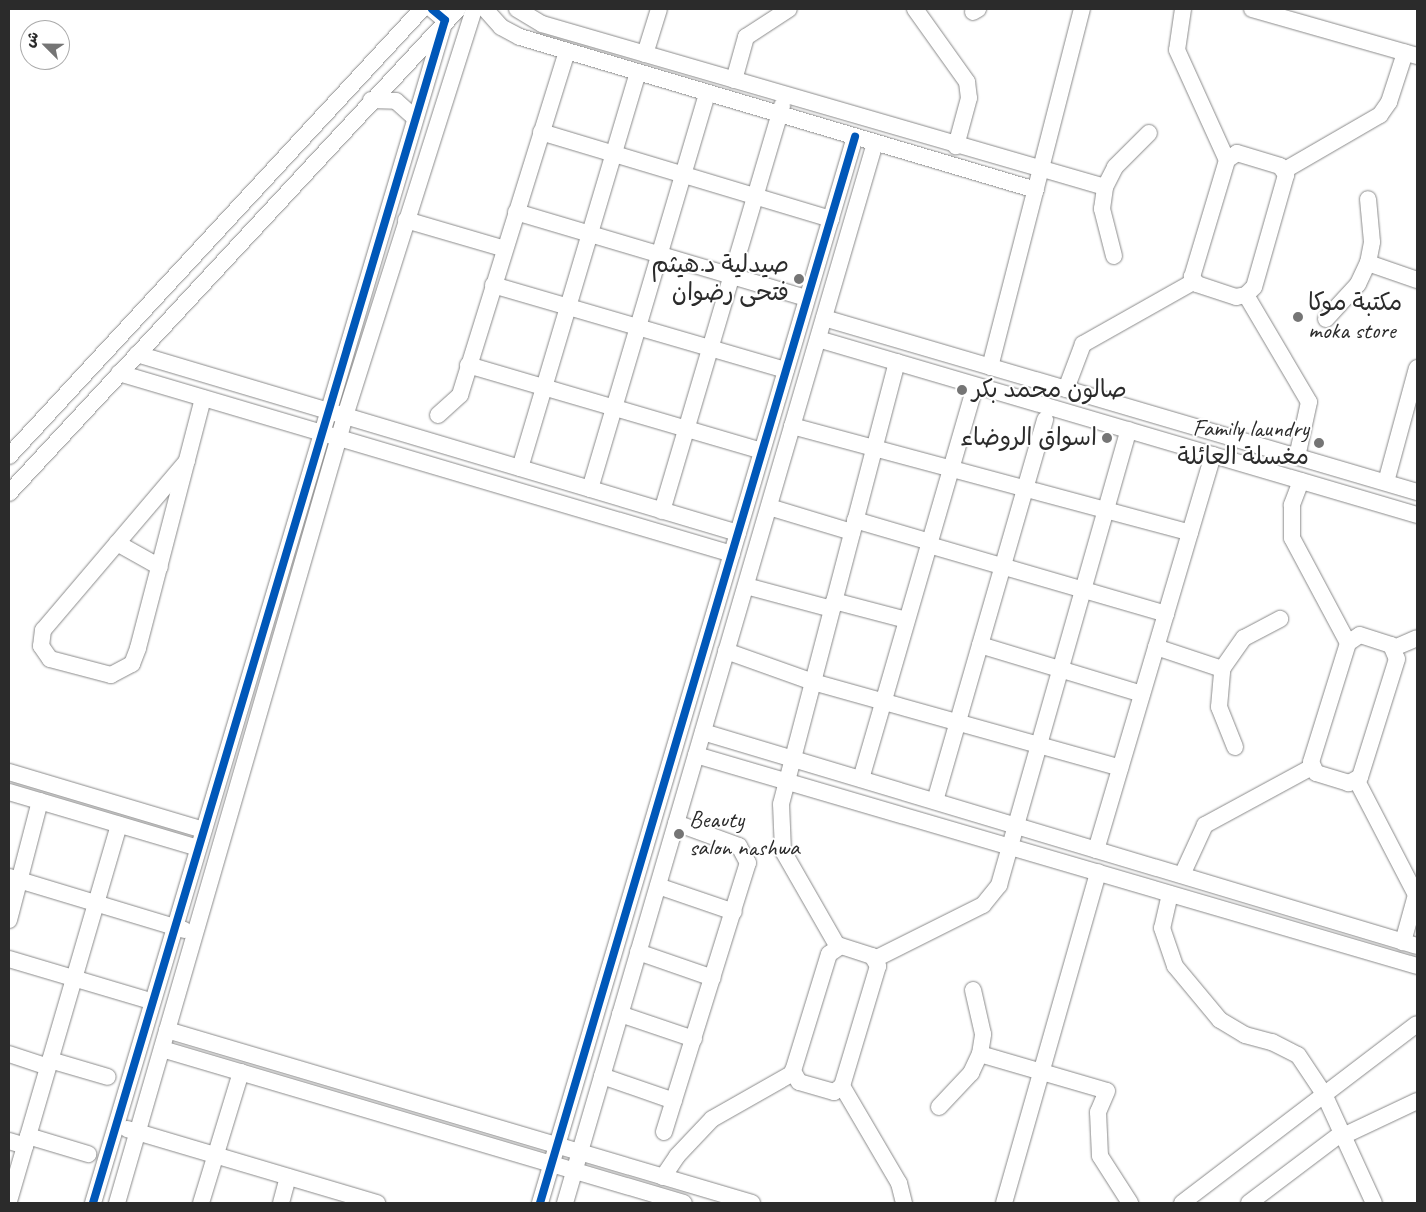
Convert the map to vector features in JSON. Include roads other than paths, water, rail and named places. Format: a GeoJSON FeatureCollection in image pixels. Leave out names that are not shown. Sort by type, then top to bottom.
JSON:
{"type":"FeatureCollection","features":[{"type":"Feature","properties":{"kind":"street"},"geometry":{"type":"LineString","coordinates":[[9,456],[422,9]]}},
{"type":"Feature","properties":{"kind":"street"},"geometry":{"type":"LineString","coordinates":[[432,9],[445,20]]}},
{"type":"Feature","properties":{"kind":"street"},"geometry":{"type":"LineString","coordinates":[[9,492],[445,20],[458,9]]}},
{"type":"Feature","properties":{"kind":"street"},"geometry":{"type":"LineString","coordinates":[[117,1203],[345,416],[474,9]]}},
{"type":"Feature","properties":{"kind":"street"},"geometry":{"type":"LineString","coordinates":[[486,9],[501,27],[520,38],[1036,190]]}},
{"type":"Feature","properties":{"kind":"street"},"geometry":{"type":"LineString","coordinates":[[645,54],[659,9]]}},
{"type":"Feature","properties":{"kind":"street"},"geometry":{"type":"LineString","coordinates":[[734,80],[746,37],[789,9]]}},
{"type":"Feature","properties":{"kind":"street"},"geometry":{"type":"LineString","coordinates":[[914,9],[967,82],[969,98],[956,146]]}},
{"type":"Feature","properties":{"kind":"street"},"geometry":{"type":"LineString","coordinates":[[990,367],[1042,171],[1082,9]]}},
{"type":"Feature","properties":{"kind":"street"},"geometry":{"type":"LineString","coordinates":[[1183,9],[1176,50],[1227,160]]}},
{"type":"Feature","properties":{"kind":"street"},"geometry":{"type":"LineString","coordinates":[[1252,9],[1411,54],[1389,102],[1380,115],[1284,170]]}},
{"type":"Feature","properties":{"kind":"street"},"geometry":{"type":"LineString","coordinates":[[520,38],[523,14],[645,54],[1042,171],[1105,187]]}},
{"type":"Feature","properties":{"kind":"street"},"geometry":{"type":"LineString","coordinates":[[93,1203],[414,117],[445,20]]}},
{"type":"Feature","properties":{"kind":"street"},"geometry":{"type":"LineString","coordinates":[[464,40],[476,28],[501,27]]}},
{"type":"Feature","properties":{"kind":"street"},"geometry":{"type":"LineString","coordinates":[[438,416],[460,395],[567,52]]}},
{"type":"Feature","properties":{"kind":"street"},"geometry":{"type":"LineString","coordinates":[[528,493],[527,470],[544,387],[638,73]]}},
{"type":"Feature","properties":{"kind":"street"},"geometry":{"type":"LineString","coordinates":[[590,489],[707,93]]}},
{"type":"Feature","properties":{"kind":"street"},"geometry":{"type":"LineString","coordinates":[[662,511],[785,95]]}},
{"type":"Feature","properties":{"kind":"street"},"geometry":{"type":"LineString","coordinates":[[371,100],[396,101],[414,117]]}},
{"type":"Feature","properties":{"kind":"street"},"geometry":{"type":"LineString","coordinates":[[541,132],[831,218]]}},
{"type":"Feature","properties":{"kind":"street"},"geometry":{"type":"LineString","coordinates":[[1114,256],[1102,209],[1105,187],[1115,167],[1149,133]]}},
{"type":"Feature","properties":{"kind":"street"},"geometry":{"type":"LineString","coordinates":[[540,1203],[855,137]]}},
{"type":"Feature","properties":{"kind":"street"},"geometry":{"type":"LineString","coordinates":[[565,1203],[875,142]]}},
{"type":"Feature","properties":{"kind":"street"},"geometry":{"type":"LineString","coordinates":[[1193,282],[1192,274],[1227,160],[1234,153],[1242,153],[1284,170]]}},
{"type":"Feature","properties":{"kind":"street"},"geometry":{"type":"LineString","coordinates":[[1066,389],[1083,344],[1193,282],[1236,296],[1246,295],[1254,287],[1286,178],[1284,170]]}},
{"type":"Feature","properties":{"kind":"street"},"geometry":{"type":"LineString","coordinates":[[248,197],[266,214]]}},
{"type":"Feature","properties":{"kind":"street"},"geometry":{"type":"LineString","coordinates":[[1326,318],[1358,284],[1368,263],[1372,242],[1368,199]]}},
{"type":"Feature","properties":{"kind":"street"},"geometry":{"type":"LineString","coordinates":[[516,212],[808,298]]}},
{"type":"Feature","properties":{"kind":"street"},"geometry":{"type":"LineString","coordinates":[[406,220],[505,249]]}},
{"type":"Feature","properties":{"kind":"street"},"geometry":{"type":"LineString","coordinates":[[1368,263],[1417,280]]}},
{"type":"Feature","properties":{"kind":"street"},"geometry":{"type":"LineString","coordinates":[[370,267],[390,271]]}},
{"type":"Feature","properties":{"kind":"street"},"geometry":{"type":"LineString","coordinates":[[493,286],[786,370]]}},
{"type":"Feature","properties":{"kind":"street"},"geometry":{"type":"LineString","coordinates":[[1246,295],[1309,402],[1298,457]]}},
{"type":"Feature","properties":{"kind":"street"},"geometry":{"type":"LineString","coordinates":[[824,318],[1417,492]]}},
{"type":"Feature","properties":{"kind":"street"},"geometry":{"type":"LineString","coordinates":[[818,339],[1417,515]]}},
{"type":"Feature","properties":{"kind":"street"},"geometry":{"type":"LineString","coordinates":[[137,354],[738,533]]}},
{"type":"Feature","properties":{"kind":"street"},"geometry":{"type":"LineString","coordinates":[[897,362],[792,759],[780,820],[783,851],[838,946],[875,958],[983,905],[999,885],[1008,846],[1129,430]]}},
{"type":"Feature","properties":{"kind":"street"},"geometry":{"type":"LineString","coordinates":[[468,365],[762,452]]}},
{"type":"Feature","properties":{"kind":"street"},"geometry":{"type":"LineString","coordinates":[[1386,482],[1417,368]]}},
{"type":"Feature","properties":{"kind":"street"},"geometry":{"type":"LineString","coordinates":[[119,373],[732,554]]}},
{"type":"Feature","properties":{"kind":"street"},"geometry":{"type":"LineString","coordinates":[[861,779],[972,396]]}},
{"type":"Feature","properties":{"kind":"street"},"geometry":{"type":"LineString","coordinates":[[1088,418],[1095,397]]}},
{"type":"Feature","properties":{"kind":"street"},"geometry":{"type":"LineString","coordinates":[[187,461],[43,630],[42,646],[50,659],[111,675],[126,669],[136,657],[160,566],[187,461],[203,398]]}},
{"type":"Feature","properties":{"kind":"street"},"geometry":{"type":"LineString","coordinates":[[935,801],[1045,420]]}},
{"type":"Feature","properties":{"kind":"street"},"geometry":{"type":"LineString","coordinates":[[792,426],[1190,534]]}},
{"type":"Feature","properties":{"kind":"street"},"geometry":{"type":"LineString","coordinates":[[1096,850],[1213,455]]}},
{"type":"Feature","properties":{"kind":"street"},"geometry":{"type":"LineString","coordinates":[[1301,481],[1292,505],[1292,538],[1348,643]]}},
{"type":"Feature","properties":{"kind":"street"},"geometry":{"type":"LineString","coordinates":[[769,507],[929,544],[1166,614]]}},
{"type":"Feature","properties":{"kind":"street"},"geometry":{"type":"LineString","coordinates":[[117,543],[160,566]]}},
{"type":"Feature","properties":{"kind":"street"},"geometry":{"type":"LineString","coordinates":[[746,586],[907,620]]}},
{"type":"Feature","properties":{"kind":"street"},"geometry":{"type":"LineString","coordinates":[[1235,747],[1219,707],[1222,669],[1244,638],[1280,619]]}},
{"type":"Feature","properties":{"kind":"street"},"geometry":{"type":"LineString","coordinates":[[1182,875],[1205,825],[1312,767],[1348,643],[1360,636],[1394,648],[1417,638]]}},
{"type":"Feature","properties":{"kind":"street"},"geometry":{"type":"LineString","coordinates":[[980,645],[1142,694]]}},
{"type":"Feature","properties":{"kind":"street"},"geometry":{"type":"LineString","coordinates":[[1156,647],[1222,669]]}},
{"type":"Feature","properties":{"kind":"street"},"geometry":{"type":"LineString","coordinates":[[703,732],[1410,944],[1416,895],[1357,781],[1397,659],[1394,648]]}},
{"type":"Feature","properties":{"kind":"street"},"geometry":{"type":"LineString","coordinates":[[726,651],[813,682],[1120,768]]}},
{"type":"Feature","properties":{"kind":"street"},"geometry":{"type":"LineString","coordinates":[[256,652],[274,657]]}},
{"type":"Feature","properties":{"kind":"street"},"geometry":{"type":"LineString","coordinates":[[698,669],[720,673]]}},
{"type":"Feature","properties":{"kind":"street"},"geometry":{"type":"LineString","coordinates":[[696,755],[1417,966]]}},
{"type":"Feature","properties":{"kind":"street"},"geometry":{"type":"LineString","coordinates":[[1312,767],[1325,775],[1357,781]]}},
{"type":"Feature","properties":{"kind":"street"},"geometry":{"type":"LineString","coordinates":[[9,772],[204,830]]}},
{"type":"Feature","properties":{"kind":"street"},"geometry":{"type":"LineString","coordinates":[[9,792],[198,848]]}},
{"type":"Feature","properties":{"kind":"street"},"geometry":{"type":"LineString","coordinates":[[9,920],[15,879],[40,802]]}},
{"type":"Feature","properties":{"kind":"street"},"geometry":{"type":"LineString","coordinates":[[956,831],[963,810]]}},
{"type":"Feature","properties":{"kind":"street"},"geometry":{"type":"LineString","coordinates":[[664,1132],[748,869],[744,850],[676,823]]}},
{"type":"Feature","properties":{"kind":"street"},"geometry":{"type":"LineString","coordinates":[[9,1201],[119,825]]}},
{"type":"Feature","properties":{"kind":"street"},"geometry":{"type":"LineString","coordinates":[[1004,1203],[1098,872]]}},
{"type":"Feature","properties":{"kind":"street"},"geometry":{"type":"LineString","coordinates":[[15,879],[195,933]]}},
{"type":"Feature","properties":{"kind":"street"},"geometry":{"type":"LineString","coordinates":[[658,886],[734,912]]}},
{"type":"Feature","properties":{"kind":"street"},"geometry":{"type":"LineString","coordinates":[[1170,894],[1162,928],[1174,966],[1220,1020],[1245,1035],[1272,1042],[1298,1056],[1324,1094],[1374,1203]]}},
{"type":"Feature","properties":{"kind":"street"},"geometry":{"type":"LineString","coordinates":[[626,913],[648,918]]}},
{"type":"Feature","properties":{"kind":"street"},"geometry":{"type":"LineString","coordinates":[[1363,950],[1368,931]]}},
{"type":"Feature","properties":{"kind":"street"},"geometry":{"type":"LineString","coordinates":[[663,1177],[688,1143],[712,1119],[793,1073],[829,954],[838,946]]}},
{"type":"Feature","properties":{"kind":"street"},"geometry":{"type":"LineString","coordinates":[[638,952],[713,978]]}},
{"type":"Feature","properties":{"kind":"street"},"geometry":{"type":"LineString","coordinates":[[793,1073],[799,1082],[831,1092],[842,1086],[878,970],[875,958]]}},
{"type":"Feature","properties":{"kind":"street"},"geometry":{"type":"LineString","coordinates":[[9,960],[144,999]]}},
{"type":"Feature","properties":{"kind":"street"},"geometry":{"type":"LineString","coordinates":[[939,1107],[971,1073],[980,1054],[983,1034],[973,990]]}},
{"type":"Feature","properties":{"kind":"street"},"geometry":{"type":"LineString","coordinates":[[620,1014],[694,1039]]}},
{"type":"Feature","properties":{"kind":"street"},"geometry":{"type":"LineString","coordinates":[[1182,1203],[1417,1024]]}},
{"type":"Feature","properties":{"kind":"street"},"geometry":{"type":"LineString","coordinates":[[167,1030],[752,1203]]}},
{"type":"Feature","properties":{"kind":"street"},"geometry":{"type":"LineString","coordinates":[[162,1049],[684,1203]]}},
{"type":"Feature","properties":{"kind":"street"},"geometry":{"type":"LineString","coordinates":[[9,1054],[108,1077]]}},
{"type":"Feature","properties":{"kind":"street"},"geometry":{"type":"LineString","coordinates":[[980,1054],[1107,1091],[1098,1112],[1100,1156],[1130,1203]]}},
{"type":"Feature","properties":{"kind":"street"},"geometry":{"type":"LineString","coordinates":[[201,1203],[241,1072]]}},
{"type":"Feature","properties":{"kind":"street"},"geometry":{"type":"LineString","coordinates":[[602,1076],[674,1101]]}},
{"type":"Feature","properties":{"kind":"street"},"geometry":{"type":"LineString","coordinates":[[842,1086],[899,1183],[904,1203]]}},
{"type":"Feature","properties":{"kind":"street"},"geometry":{"type":"LineString","coordinates":[[1249,1203],[1342,1134],[1417,1101]]}},
{"type":"Feature","properties":{"kind":"street"},"geometry":{"type":"LineString","coordinates":[[116,1125],[377,1203]]}},
{"type":"Feature","properties":{"kind":"street"},"geometry":{"type":"LineString","coordinates":[[9,1141],[26,1141],[88,1154]]}},
{"type":"Feature","properties":{"kind":"street"},"geometry":{"type":"LineString","coordinates":[[281,1203],[288,1177]]}},
{"type":"Feature","properties":{"kind":"place","name":"صيدلية د.هيثم فتحى رضوان"},"geometry":{"type":"Point","coordinates":[799,279]}},
{"type":"Feature","properties":{"kind":"place","name":"مكتبة موكا moka store"},"geometry":{"type":"Point","coordinates":[1298,317]}},
{"type":"Feature","properties":{"kind":"place","name":"صالون محمد بكر"},"geometry":{"type":"Point","coordinates":[962,390]}},
{"type":"Feature","properties":{"kind":"place","name":"اسواق الروضاء"},"geometry":{"type":"Point","coordinates":[1107,438]}},
{"type":"Feature","properties":{"kind":"place","name":"Family laundry مغسلة العائلة"},"geometry":{"type":"Point","coordinates":[1319,443]}},
{"type":"Feature","properties":{"kind":"place","name":"Beauty salon nashwa"},"geometry":{"type":"Point","coordinates":[679,834]}}]}
